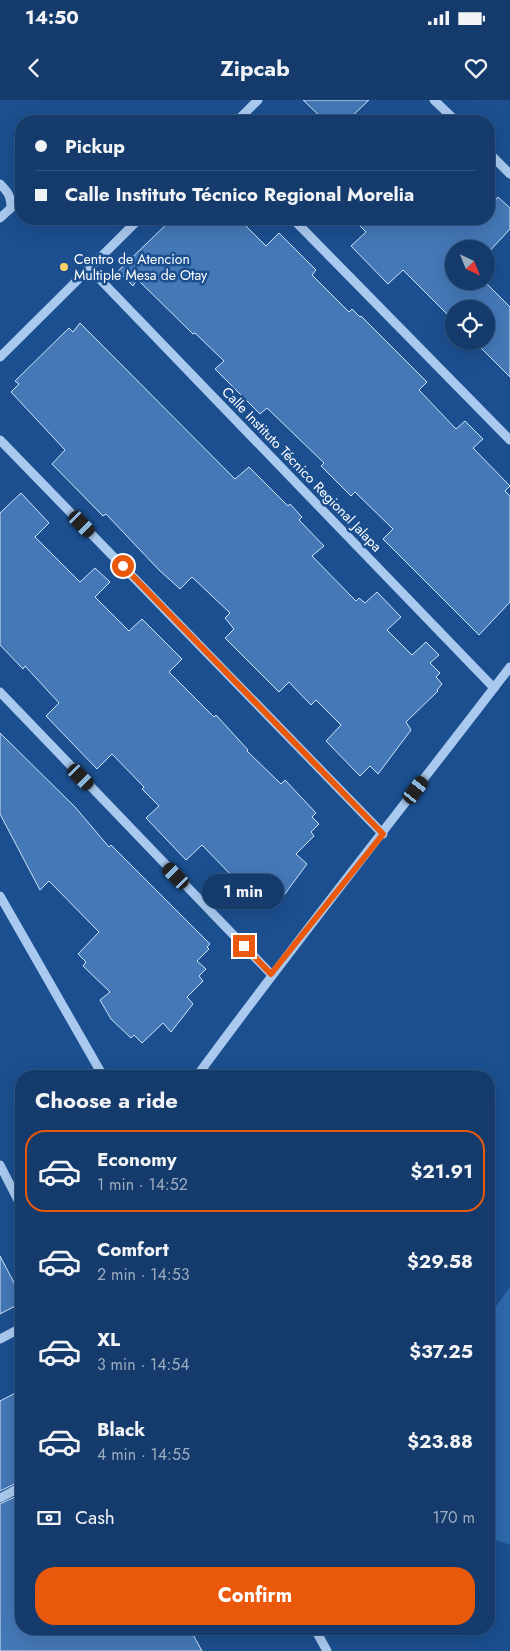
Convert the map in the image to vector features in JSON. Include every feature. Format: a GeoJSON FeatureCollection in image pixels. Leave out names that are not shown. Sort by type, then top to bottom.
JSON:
{"type":"FeatureCollection","features":[{"type":"Feature","properties":{"kind":"street"},"geometry":{"type":"LineString","coordinates":[[243,115],[258,100]]}},
{"type":"Feature","properties":{"kind":"street"},"geometry":{"type":"LineString","coordinates":[[434,100],[450,115]]}},
{"type":"Feature","properties":{"kind":"street"},"geometry":{"type":"LineString","coordinates":[[495,159],[510,174]]}},
{"type":"Feature","properties":{"kind":"street"},"geometry":{"type":"LineString","coordinates":[[0,184],[9,194],[11,200],[11,208],[0,218]]}},
{"type":"Feature","properties":{"kind":"street"},"geometry":{"type":"LineString","coordinates":[[0,357],[133,225]]}},
{"type":"Feature","properties":{"kind":"street"},"geometry":{"type":"LineString","coordinates":[[298,225],[510,440]]}},
{"type":"Feature","properties":{"kind":"street","name":"Calle Instituto Técnico Regional Jalapa"},"geometry":{"type":"LineString","coordinates":[[89,268],[494,688]]}},
{"type":"Feature","properties":{"kind":"street"},"geometry":{"type":"LineString","coordinates":[[0,440],[383,834]]}},
{"type":"Feature","properties":{"kind":"street"},"geometry":{"type":"LineString","coordinates":[[201,1070],[271,974],[383,834],[510,667]]}},
{"type":"Feature","properties":{"kind":"street"},"geometry":{"type":"LineString","coordinates":[[0,692],[271,974]]}},
{"type":"Feature","properties":{"kind":"street"},"geometry":{"type":"LineString","coordinates":[[0,896],[99,1070]]}},
{"type":"Feature","properties":{"kind":"street"},"geometry":{"type":"LineString","coordinates":[[0,1165],[15,1194]]}},
{"type":"Feature","properties":{"kind":"street"},"geometry":{"type":"LineString","coordinates":[[0,1339],[15,1331]]}},
{"type":"Feature","properties":{"kind":"street"},"geometry":{"type":"LineString","coordinates":[[0,1498],[15,1490]]}},
{"type":"Feature","properties":{"kind":"street"},"geometry":{"type":"LineString","coordinates":[[318,1635],[327,1651]]}},
{"type":"Feature","properties":{"kind":"shaded area"},"geometry":{"type":"Polygon","coordinates":[[[510,1287],[510,1545],[495,1539],[495,1308],[510,1287]]]}},
{"type":"Feature","properties":{"kind":"building"},"geometry":{"type":"Polygon","coordinates":[[[303,100],[369,100],[353,115],[319,115],[303,100]]]}},
{"type":"Feature","properties":{"kind":"building"},"geometry":{"type":"Polygon","coordinates":[[[498,197],[510,208],[510,229],[495,245],[495,240],[445,240],[445,290],[493,290],[510,307],[510,377],[483,350],[495,350],[495,300],[445,300],[445,312],[403,270],[388,284],[351,246],[366,232],[359,225],[495,225],[495,200],[498,197]]]}},
{"type":"Feature","properties":{"kind":"building"},"geometry":{"type":"Polygon","coordinates":[[[166,225],[245,225],[266,246],[279,233],[316,270],[312,275],[349,312],[352,309],[361,316],[427,382],[419,390],[456,429],[465,421],[483,439],[473,448],[510,486],[505,491],[510,496],[510,602],[479,635],[383,539],[393,529],[355,492],[351,496],[321,466],[324,463],[267,408],[260,414],[215,369],[224,361],[195,333],[193,334],[137,279],[133,286],[118,271],[166,225]]]}},
{"type":"Feature","properties":{"kind":"building"},"geometry":{"type":"Polygon","coordinates":[[[80,323],[235,479],[249,467],[288,506],[290,504],[302,517],[299,520],[324,546],[312,556],[356,601],[359,598],[365,603],[377,592],[401,617],[387,630],[412,655],[426,642],[439,655],[430,663],[440,673],[436,677],[442,684],[438,691],[406,722],[411,730],[378,774],[370,766],[360,776],[326,741],[341,725],[316,700],[311,705],[289,682],[279,692],[225,638],[234,629],[225,618],[230,613],[192,577],[180,589],[159,570],[106,514],[103,516],[52,464],[65,450],[11,392],[19,384],[15,381],[69,328],[73,332],[80,323]]]}},
{"type":"Feature","properties":{"kind":"building"},"geometry":{"type":"Polygon","coordinates":[[[21,493],[49,523],[35,537],[80,582],[95,568],[110,582],[95,597],[129,631],[142,619],[182,659],[169,672],[214,717],[216,715],[247,751],[281,784],[285,780],[316,813],[312,817],[319,824],[311,832],[314,836],[296,854],[307,864],[276,906],[266,893],[258,902],[248,891],[237,907],[218,892],[233,877],[202,845],[186,860],[146,818],[159,806],[142,789],[144,787],[112,754],[97,769],[46,716],[59,703],[25,666],[23,669],[0,645],[0,513],[21,493]]]}},
{"type":"Feature","properties":{"kind":"building"},"geometry":{"type":"Polygon","coordinates":[[[0,733],[75,807],[109,847],[111,845],[210,944],[207,947],[209,949],[197,961],[206,969],[199,976],[203,981],[187,997],[193,1004],[171,1032],[163,1023],[142,1043],[134,1035],[131,1038],[111,1019],[100,1000],[110,992],[83,966],[86,962],[78,954],[99,932],[49,881],[40,890],[0,814],[0,733]]]}},
{"type":"Feature","properties":{"kind":"building"},"geometry":{"type":"Polygon","coordinates":[[[0,1256],[15,1285],[15,1306],[0,1314],[0,1256]]]}},
{"type":"Feature","properties":{"kind":"building"},"geometry":{"type":"Polygon","coordinates":[[[15,1393],[15,1484],[0,1491],[0,1401],[15,1393]]]}},
{"type":"Feature","properties":{"kind":"building"},"geometry":{"type":"Polygon","coordinates":[[[15,1497],[15,1635],[193,1635],[202,1651],[0,1651],[0,1504],[15,1497]]]}},
{"type":"Feature","properties":{"kind":"place","name":"Centro de Atencion Multiple Mesa de Otay"},"geometry":{"type":"Point","coordinates":[64,267]}},
{"type":"Feature","properties":{"kind":"route"},"geometry":{"type":"LineString","coordinates":[[123,566],[383,834],[271,974],[244,946]]}}]}
